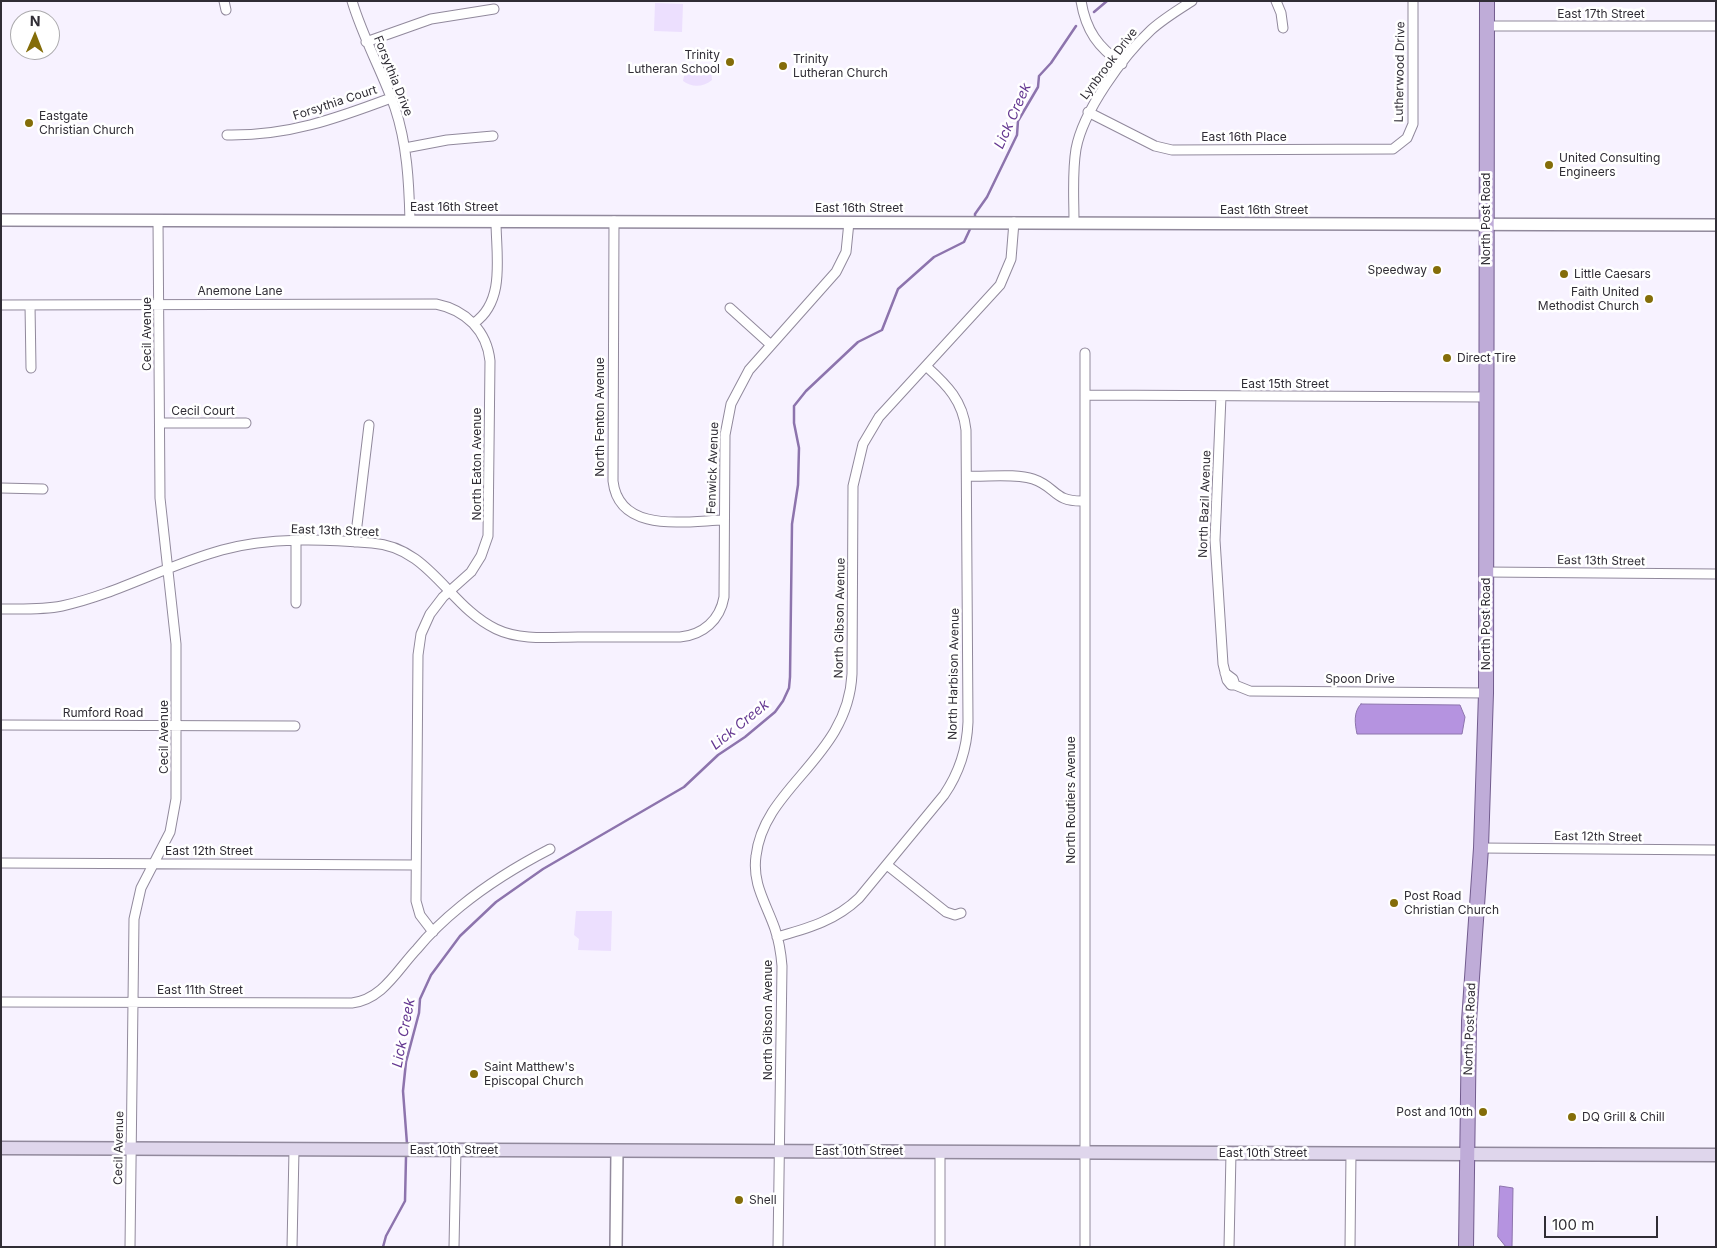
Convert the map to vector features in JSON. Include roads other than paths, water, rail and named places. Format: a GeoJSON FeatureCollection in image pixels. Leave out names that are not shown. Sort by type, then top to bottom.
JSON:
{"type":"FeatureCollection","features":[{"type":"Feature","properties":{"kind":"main road","name":"North Post Road"},"geometry":{"type":"LineString","coordinates":[[1466,1247],[1469,1022],[1481,848],[1486,693],[1487,1]]}},
{"type":"Feature","properties":{"kind":"main road","name":"East 10th Street"},"geometry":{"type":"LineString","coordinates":[[1,1148],[1716,1155]]}},
{"type":"Feature","properties":{"kind":"street","name":"Forsythia Drive"},"geometry":{"type":"LineString","coordinates":[[352,1],[366,42],[391,98],[405,148],[410,221]]}},
{"type":"Feature","properties":{"kind":"street"},"geometry":{"type":"LineString","coordinates":[[1081,1],[1085,20],[1094,39],[1106,52],[1122,64]]}},
{"type":"Feature","properties":{"kind":"street","name":"Lynbrook Drive"},"geometry":{"type":"LineString","coordinates":[[1074,222],[1075,154],[1088,112],[1122,64],[1150,31],[1192,1]]}},
{"type":"Feature","properties":{"kind":"street"},"geometry":{"type":"LineString","coordinates":[[1276,1],[1281,13],[1283,28]]}},
{"type":"Feature","properties":{"kind":"street","name":"Lutherwood Drive"},"geometry":{"type":"LineString","coordinates":[[1405,140],[1413,122],[1413,1]]}},
{"type":"Feature","properties":{"kind":"street"},"geometry":{"type":"LineString","coordinates":[[366,42],[431,19],[494,8]]}},
{"type":"Feature","properties":{"kind":"street","name":"East 17th Street"},"geometry":{"type":"LineString","coordinates":[[1487,26],[1716,26]]}},
{"type":"Feature","properties":{"kind":"street","name":"Forsythia Court"},"geometry":{"type":"LineString","coordinates":[[227,135],[273,134],[305,128],[391,98]]}},
{"type":"Feature","properties":{"kind":"street","name":"East 16th Place"},"geometry":{"type":"LineString","coordinates":[[1088,112],[1155,146],[1172,150],[1384,150],[1393,149],[1405,140]]}},
{"type":"Feature","properties":{"kind":"street"},"geometry":{"type":"LineString","coordinates":[[405,148],[447,140],[493,136]]}},
{"type":"Feature","properties":{"kind":"street","name":"East 16th Street"},"geometry":{"type":"LineString","coordinates":[[1,220],[1486,223],[1716,226]]}},
{"type":"Feature","properties":{"kind":"street","name":"Cecil Avenue"},"geometry":{"type":"LineString","coordinates":[[130,1247],[134,915],[141,888],[153,863],[168,839],[175,814],[176,644],[160,498],[158,220]]}},
{"type":"Feature","properties":{"kind":"street"},"geometry":{"type":"LineString","coordinates":[[474,323],[487,311],[495,290],[496,221]]}},
{"type":"Feature","properties":{"kind":"street","name":"North Fenton Avenue"},"geometry":{"type":"LineString","coordinates":[[614,221],[613,481],[617,495],[627,510],[642,519],[656,521],[724,520]]}},
{"type":"Feature","properties":{"kind":"street","name":"Fenwick Avenue"},"geometry":{"type":"LineString","coordinates":[[705,629],[718,614],[723,600],[725,435],[729,411],[745,375],[836,272],[847,248],[849,222]]}},
{"type":"Feature","properties":{"kind":"street","name":"North Gibson Avenue"},"geometry":{"type":"LineString","coordinates":[[778,1247],[782,970],[777,937],[757,886],[756,851],[762,831],[770,816],[830,741],[841,722],[848,702],[852,674],[853,486],[858,457],[866,438],[877,420],[1000,285],[1013,252],[1014,222]]}},
{"type":"Feature","properties":{"kind":"street","name":"Anemone Lane"},"geometry":{"type":"LineString","coordinates":[[1,305],[436,304],[454,309],[474,323]]}},
{"type":"Feature","properties":{"kind":"street"},"geometry":{"type":"LineString","coordinates":[[30,305],[31,368]]}},
{"type":"Feature","properties":{"kind":"street"},"geometry":{"type":"LineString","coordinates":[[730,308],[771,345]]}},
{"type":"Feature","properties":{"kind":"street","name":"North Eaton Avenue"},"geometry":{"type":"LineString","coordinates":[[433,932],[423,921],[417,908],[418,648],[421,634],[430,614],[477,563],[489,528],[490,358],[484,338],[474,323]]}},
{"type":"Feature","properties":{"kind":"street","name":"North Routiers Avenue"},"geometry":{"type":"LineString","coordinates":[[1085,353],[1085,1247]]}},
{"type":"Feature","properties":{"kind":"street","name":"North Harbison Avenue"},"geometry":{"type":"LineString","coordinates":[[777,937],[813,927],[844,911],[859,898],[948,789],[960,764],[966,744],[968,722],[966,430],[961,408],[949,387],[927,367]]}},
{"type":"Feature","properties":{"kind":"street","name":"East 15th Street"},"geometry":{"type":"LineString","coordinates":[[1084,395],[1486,397]]}},
{"type":"Feature","properties":{"kind":"street","name":"North Bazil Avenue"},"geometry":{"type":"LineString","coordinates":[[1221,396],[1215,540],[1225,673],[1228,682],[1235,684]]}},
{"type":"Feature","properties":{"kind":"street","name":"Cecil Court"},"geometry":{"type":"LineString","coordinates":[[160,423],[246,423]]}},
{"type":"Feature","properties":{"kind":"street"},"geometry":{"type":"LineString","coordinates":[[355,542],[369,425]]}},
{"type":"Feature","properties":{"kind":"street"},"geometry":{"type":"LineString","coordinates":[[967,476],[1029,478],[1044,484],[1065,500],[1084,501]]}},
{"type":"Feature","properties":{"kind":"street"},"geometry":{"type":"LineString","coordinates":[[1,488],[43,489]]}},
{"type":"Feature","properties":{"kind":"street"},"geometry":{"type":"LineString","coordinates":[[296,542],[296,603]]}},
{"type":"Feature","properties":{"kind":"street","name":"East 13th Street"},"geometry":{"type":"LineString","coordinates":[[1,609],[36,609],[68,605],[230,548],[257,543],[355,542],[385,545],[408,553],[424,564],[482,622],[498,630],[519,636],[680,637],[694,635],[705,629]]}},
{"type":"Feature","properties":{"kind":"street","name":"East 13th Street"},"geometry":{"type":"LineString","coordinates":[[1486,572],[1716,574]]}},
{"type":"Feature","properties":{"kind":"street","name":"Spoon Drive"},"geometry":{"type":"LineString","coordinates":[[1235,684],[1250,691],[1486,693]]}},
{"type":"Feature","properties":{"kind":"street","name":"Rumford Road"},"geometry":{"type":"LineString","coordinates":[[1,725],[295,726]]}},
{"type":"Feature","properties":{"kind":"street","name":"East 12th Street"},"geometry":{"type":"LineString","coordinates":[[1481,848],[1716,850]]}},
{"type":"Feature","properties":{"kind":"street","name":"East 11th Street"},"geometry":{"type":"LineString","coordinates":[[1,1002],[352,1003],[370,999],[382,990],[433,932],[464,904],[502,877],[550,849]]}},
{"type":"Feature","properties":{"kind":"street","name":"East 12th Street"},"geometry":{"type":"LineString","coordinates":[[1,862],[416,864]]}},
{"type":"Feature","properties":{"kind":"street"},"geometry":{"type":"LineString","coordinates":[[886,865],[946,912],[955,915],[961,913]]}},
{"type":"Feature","properties":{"kind":"street"},"geometry":{"type":"LineString","coordinates":[[292,1247],[294,1150]]}},
{"type":"Feature","properties":{"kind":"street"},"geometry":{"type":"LineString","coordinates":[[454,1247],[456,1150]]}},
{"type":"Feature","properties":{"kind":"street"},"geometry":{"type":"LineString","coordinates":[[616,1247],[618,1151]]}},
{"type":"Feature","properties":{"kind":"street"},"geometry":{"type":"LineString","coordinates":[[940,1152],[940,1247]]}},
{"type":"Feature","properties":{"kind":"street"},"geometry":{"type":"LineString","coordinates":[[1229,1247],[1231,1153]]}},
{"type":"Feature","properties":{"kind":"street"},"geometry":{"type":"LineString","coordinates":[[1350,1247],[1351,1153]]}},
{"type":"Feature","properties":{"kind":"waterway","name":"Lick Creek"},"geometry":{"type":"LineString","coordinates":[[1094,12],[1107,1]]}},
{"type":"Feature","properties":{"kind":"waterway","name":"Lick Creek"},"geometry":{"type":"LineString","coordinates":[[975,219],[975,214],[987,197],[1017,135],[1018,121],[1038,87],[1039,76],[1051,63],[1076,26]]}},
{"type":"Feature","properties":{"kind":"waterway","name":"Lick Creek"},"geometry":{"type":"LineString","coordinates":[[407,1144],[403,1091],[406,1062],[419,1013],[420,999],[431,975],[460,936],[496,902],[543,869],[684,787],[718,755],[745,737],[775,712],[783,701],[789,688],[790,677],[792,524],[798,485],[799,448],[794,423],[794,406],[806,391],[858,342],[882,330],[898,289],[934,257],[964,242],[971,227]]}},
{"type":"Feature","properties":{"kind":"waterway","name":"Lick Creek"},"geometry":{"type":"LineString","coordinates":[[383,1247],[386,1236],[405,1201],[406,1157]]}},
{"type":"Feature","properties":{"kind":"place","name":"Trinity Lutheran School"},"geometry":{"type":"Point","coordinates":[730,62]}},
{"type":"Feature","properties":{"kind":"place","name":"Trinity Lutheran Church"},"geometry":{"type":"Point","coordinates":[783,66]}},
{"type":"Feature","properties":{"kind":"place","name":"Eastgate Christian Church"},"geometry":{"type":"Point","coordinates":[29,123]}},
{"type":"Feature","properties":{"kind":"place","name":"United Consulting Engineers"},"geometry":{"type":"Point","coordinates":[1549,165]}},
{"type":"Feature","properties":{"kind":"place","name":"Speedway"},"geometry":{"type":"Point","coordinates":[1437,270]}},
{"type":"Feature","properties":{"kind":"place","name":"Little Caesars"},"geometry":{"type":"Point","coordinates":[1564,274]}},
{"type":"Feature","properties":{"kind":"place","name":"Faith United Methodist Church"},"geometry":{"type":"Point","coordinates":[1649,299]}},
{"type":"Feature","properties":{"kind":"place","name":"Direct Tire"},"geometry":{"type":"Point","coordinates":[1447,358]}},
{"type":"Feature","properties":{"kind":"place","name":"Post Road Christian Church"},"geometry":{"type":"Point","coordinates":[1394,903]}},
{"type":"Feature","properties":{"kind":"place","name":"Saint Matthew's Episcopal Church"},"geometry":{"type":"Point","coordinates":[474,1074]}},
{"type":"Feature","properties":{"kind":"place","name":"Post and 10th"},"geometry":{"type":"Point","coordinates":[1483,1112]}},
{"type":"Feature","properties":{"kind":"place","name":"DQ Grill & Chill"},"geometry":{"type":"Point","coordinates":[1572,1117]}},
{"type":"Feature","properties":{"kind":"place","name":"Shell"},"geometry":{"type":"Point","coordinates":[739,1200]}}]}
